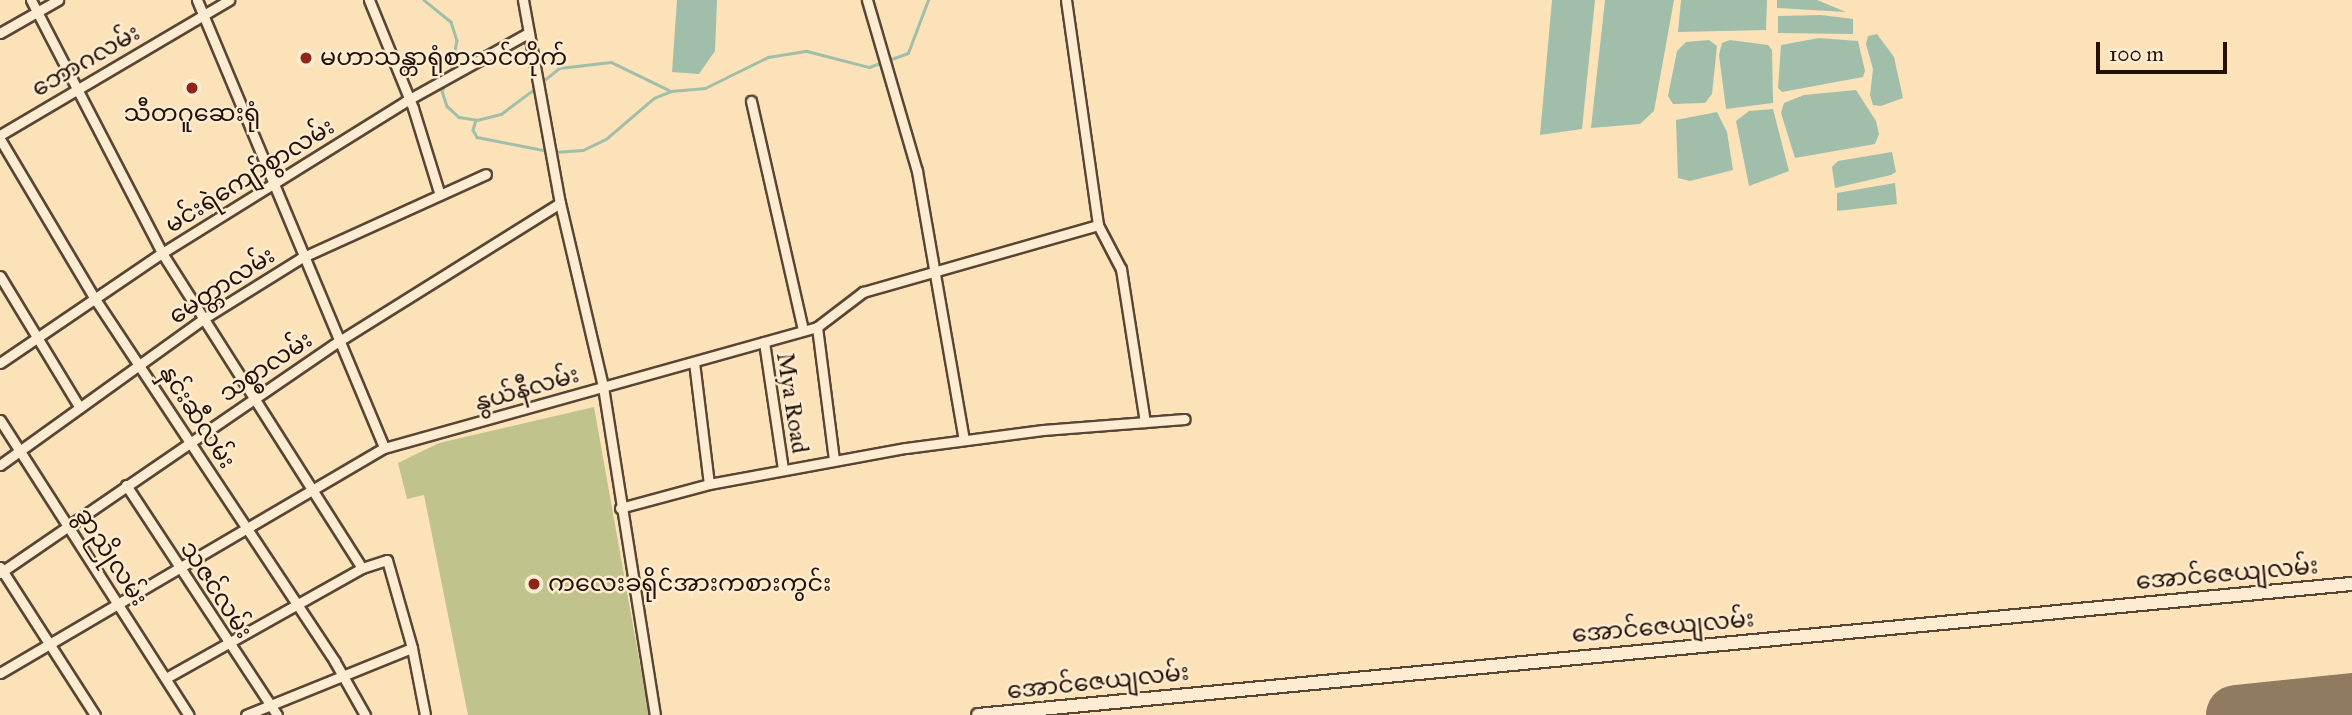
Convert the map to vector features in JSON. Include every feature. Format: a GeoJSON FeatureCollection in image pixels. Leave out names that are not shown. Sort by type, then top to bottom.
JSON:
{"type":"FeatureCollection","features":[{"type":"Feature","properties":{"kind":"street"},"geometry":{"type":"LineString","coordinates":[[31,0],[162,253],[362,568]]}},
{"type":"Feature","properties":{"kind":"street"},"geometry":{"type":"LineString","coordinates":[[0,33],[58,0]]}},
{"type":"Feature","properties":{"kind":"street"},"geometry":{"type":"LineString","coordinates":[[197,0],[336,343],[384,448]]}},
{"type":"Feature","properties":{"kind":"street","name":"ဘောဂလမ်း"},"geometry":{"type":"LineString","coordinates":[[0,137],[76,88],[229,0]]}},
{"type":"Feature","properties":{"kind":"street"},"geometry":{"type":"LineString","coordinates":[[369,0],[410,100],[439,192]]}},
{"type":"Feature","properties":{"kind":"street"},"geometry":{"type":"LineString","coordinates":[[523,0],[560,203],[603,387],[620,508],[655,715]]}},
{"type":"Feature","properties":{"kind":"street"},"geometry":{"type":"LineString","coordinates":[[867,0],[884,72],[917,170],[938,273],[964,439]]}},
{"type":"Feature","properties":{"kind":"street"},"geometry":{"type":"LineString","coordinates":[[1066,0],[1098,226],[1121,269],[1144,422]]}},
{"type":"Feature","properties":{"kind":"street","name":"မင်းရဲကျော်စွာလမ်း"},"geometry":{"type":"LineString","coordinates":[[0,363],[162,253],[410,100],[528,33]]}},
{"type":"Feature","properties":{"kind":"street"},"geometry":{"type":"LineString","coordinates":[[751,100],[803,330]]}},
{"type":"Feature","properties":{"kind":"street","name":"နှင်းဆီလမ်း"},"geometry":{"type":"LineString","coordinates":[[0,137],[95,299],[296,603],[365,715]]}},
{"type":"Feature","properties":{"kind":"street","name":"မေတ္တာလမ်း"},"geometry":{"type":"LineString","coordinates":[[0,465],[203,319],[301,258],[439,192],[485,174]]}},
{"type":"Feature","properties":{"kind":"street","name":"သစ္စာလမ်း"},"geometry":{"type":"LineString","coordinates":[[1,570],[189,440],[336,343],[560,203]]}},
{"type":"Feature","properties":{"kind":"street","name":"နွယ်နီလမ်း"},"geometry":{"type":"LineString","coordinates":[[0,673],[177,566],[384,448],[817,327],[863,292],[1098,226]]}},
{"type":"Feature","properties":{"kind":"street"},"geometry":{"type":"LineString","coordinates":[[0,276],[80,408]]}},
{"type":"Feature","properties":{"kind":"street"},"geometry":{"type":"LineString","coordinates":[[817,327],[834,460]]}},
{"type":"Feature","properties":{"kind":"street","name":"Mya Road"},"geometry":{"type":"LineString","coordinates":[[764,342],[783,469]]}},
{"type":"Feature","properties":{"kind":"street"},"geometry":{"type":"LineString","coordinates":[[694,362],[709,484]]}},
{"type":"Feature","properties":{"kind":"street"},"geometry":{"type":"LineString","coordinates":[[620,508],[709,484],[783,469],[964,439],[1185,419]]}},
{"type":"Feature","properties":{"kind":"street","name":"ခွာညိုလမ်း"},"geometry":{"type":"LineString","coordinates":[[0,420],[189,715]]}},
{"type":"Feature","properties":{"kind":"street","name":"သဇင်လမ်း"},"geometry":{"type":"LineString","coordinates":[[126,485],[277,715]]}},
{"type":"Feature","properties":{"kind":"street"},"geometry":{"type":"LineString","coordinates":[[166,678],[362,568],[390,563],[412,648],[425,715]]}},
{"type":"Feature","properties":{"kind":"street"},"geometry":{"type":"LineString","coordinates":[[1,570],[95,715]]}},
{"type":"Feature","properties":{"kind":"street","name":"အောင်ဇေယျလမ်း"},"geometry":{"type":"LineString","coordinates":[[978,715],[2352,584]]}},
{"type":"Feature","properties":{"kind":"street"},"geometry":{"type":"LineString","coordinates":[[246,715],[343,676],[382,656],[412,648]]}},
{"type":"Feature","properties":{"kind":"green space","name":"ကလေးခရိုင်အားကစားကွင်း"},"geometry":{"type":"Polygon","coordinates":[[[594,407],[649,715],[468,715],[424,495],[407,499],[398,463],[439,443],[594,407]]]}},
{"type":"Feature","properties":{"kind":"shaded area"},"geometry":{"type":"Polygon","coordinates":[[[677,0],[717,0],[715,51],[699,74],[672,72],[677,0]]]}},
{"type":"Feature","properties":{"kind":"shaded area"},"geometry":{"type":"Polygon","coordinates":[[[1552,0],[1595,0],[1582,129],[1540,135],[1552,0]]]}},
{"type":"Feature","properties":{"kind":"shaded area"},"geometry":{"type":"Polygon","coordinates":[[[1605,0],[1674,0],[1654,111],[1640,124],[1591,128],[1605,0]]]}},
{"type":"Feature","properties":{"kind":"shaded area"},"geometry":{"type":"Polygon","coordinates":[[[1681,0],[1767,0],[1766,30],[1678,32],[1681,0]]]}},
{"type":"Feature","properties":{"kind":"shaded area"},"geometry":{"type":"Polygon","coordinates":[[[1777,0],[1817,0],[1846,12],[1777,8],[1777,0]]]}},
{"type":"Feature","properties":{"kind":"shaded area"},"geometry":{"type":"Polygon","coordinates":[[[1821,15],[1853,19],[1853,34],[1778,33],[1778,16],[1821,15]]]}},
{"type":"Feature","properties":{"kind":"shaded area"},"geometry":{"type":"Polygon","coordinates":[[[1877,34],[1894,57],[1903,98],[1881,106],[1873,105],[1870,95],[1873,69],[1866,44],[1868,36],[1877,34]]]}},
{"type":"Feature","properties":{"kind":"shaded area"},"geometry":{"type":"Polygon","coordinates":[[[1819,38],[1858,41],[1865,71],[1863,77],[1782,92],[1778,88],[1781,45],[1819,38]]]}},
{"type":"Feature","properties":{"kind":"shaded area"},"geometry":{"type":"Polygon","coordinates":[[[1709,40],[1717,46],[1712,94],[1705,103],[1673,104],[1668,96],[1677,51],[1686,42],[1709,40]]]}},
{"type":"Feature","properties":{"kind":"shaded area"},"geometry":{"type":"Polygon","coordinates":[[[1730,40],[1768,45],[1772,50],[1773,103],[1726,109],[1719,55],[1722,43],[1730,40]]]}},
{"type":"Feature","properties":{"kind":"shaded area"},"geometry":{"type":"Polygon","coordinates":[[[1856,90],[1876,121],[1879,134],[1875,144],[1795,158],[1781,113],[1784,103],[1804,95],[1856,90]]]}},
{"type":"Feature","properties":{"kind":"shaded area"},"geometry":{"type":"Polygon","coordinates":[[[1773,109],[1789,171],[1749,186],[1736,121],[1749,111],[1773,109]]]}},
{"type":"Feature","properties":{"kind":"shaded area"},"geometry":{"type":"Polygon","coordinates":[[[1717,112],[1727,132],[1733,170],[1690,181],[1678,178],[1676,120],[1717,112]]]}},
{"type":"Feature","properties":{"kind":"shaded area"},"geometry":{"type":"Polygon","coordinates":[[[1892,152],[1896,172],[1835,188],[1832,167],[1838,161],[1892,152]]]}},
{"type":"Feature","properties":{"kind":"shaded area"},"geometry":{"type":"Polygon","coordinates":[[[1895,183],[1897,204],[1837,211],[1837,193],[1895,183]]]}},
{"type":"Feature","properties":{"kind":"waterway"},"geometry":{"type":"LineString","coordinates":[[424,0],[451,22],[457,40],[451,73]]}},
{"type":"Feature","properties":{"kind":"waterway"},"geometry":{"type":"LineString","coordinates":[[542,82],[559,68],[611,62],[671,91],[705,88],[768,57],[807,51],[869,67],[908,53],[928,0]]}},
{"type":"Feature","properties":{"kind":"waterway"},"geometry":{"type":"LineString","coordinates":[[447,82],[442,91],[447,106],[459,117],[477,120],[501,114],[537,87]]}},
{"type":"Feature","properties":{"kind":"waterway"},"geometry":{"type":"LineString","coordinates":[[554,152],[583,150],[606,139],[654,98],[671,91]]}},
{"type":"Feature","properties":{"kind":"waterway"},"geometry":{"type":"LineString","coordinates":[[476,120],[473,130],[477,137],[548,151]]}},
{"type":"Feature","properties":{"kind":"runway"},"geometry":{"type":"LineString","coordinates":[[2236,715],[2352,703]]}},
{"type":"Feature","properties":{"kind":"place","name":"မဟာသန္တာရုံစာသင်တိုက်"},"geometry":{"type":"Point","coordinates":[306,58]}},
{"type":"Feature","properties":{"kind":"place","name":"သီတဂူဆေးရုံ"},"geometry":{"type":"Point","coordinates":[192,88]}},
{"type":"Feature","properties":{"kind":"place","name":"ကလေးခရိုင်အားကစားကွင်း"},"geometry":{"type":"Point","coordinates":[534,584]}}]}
